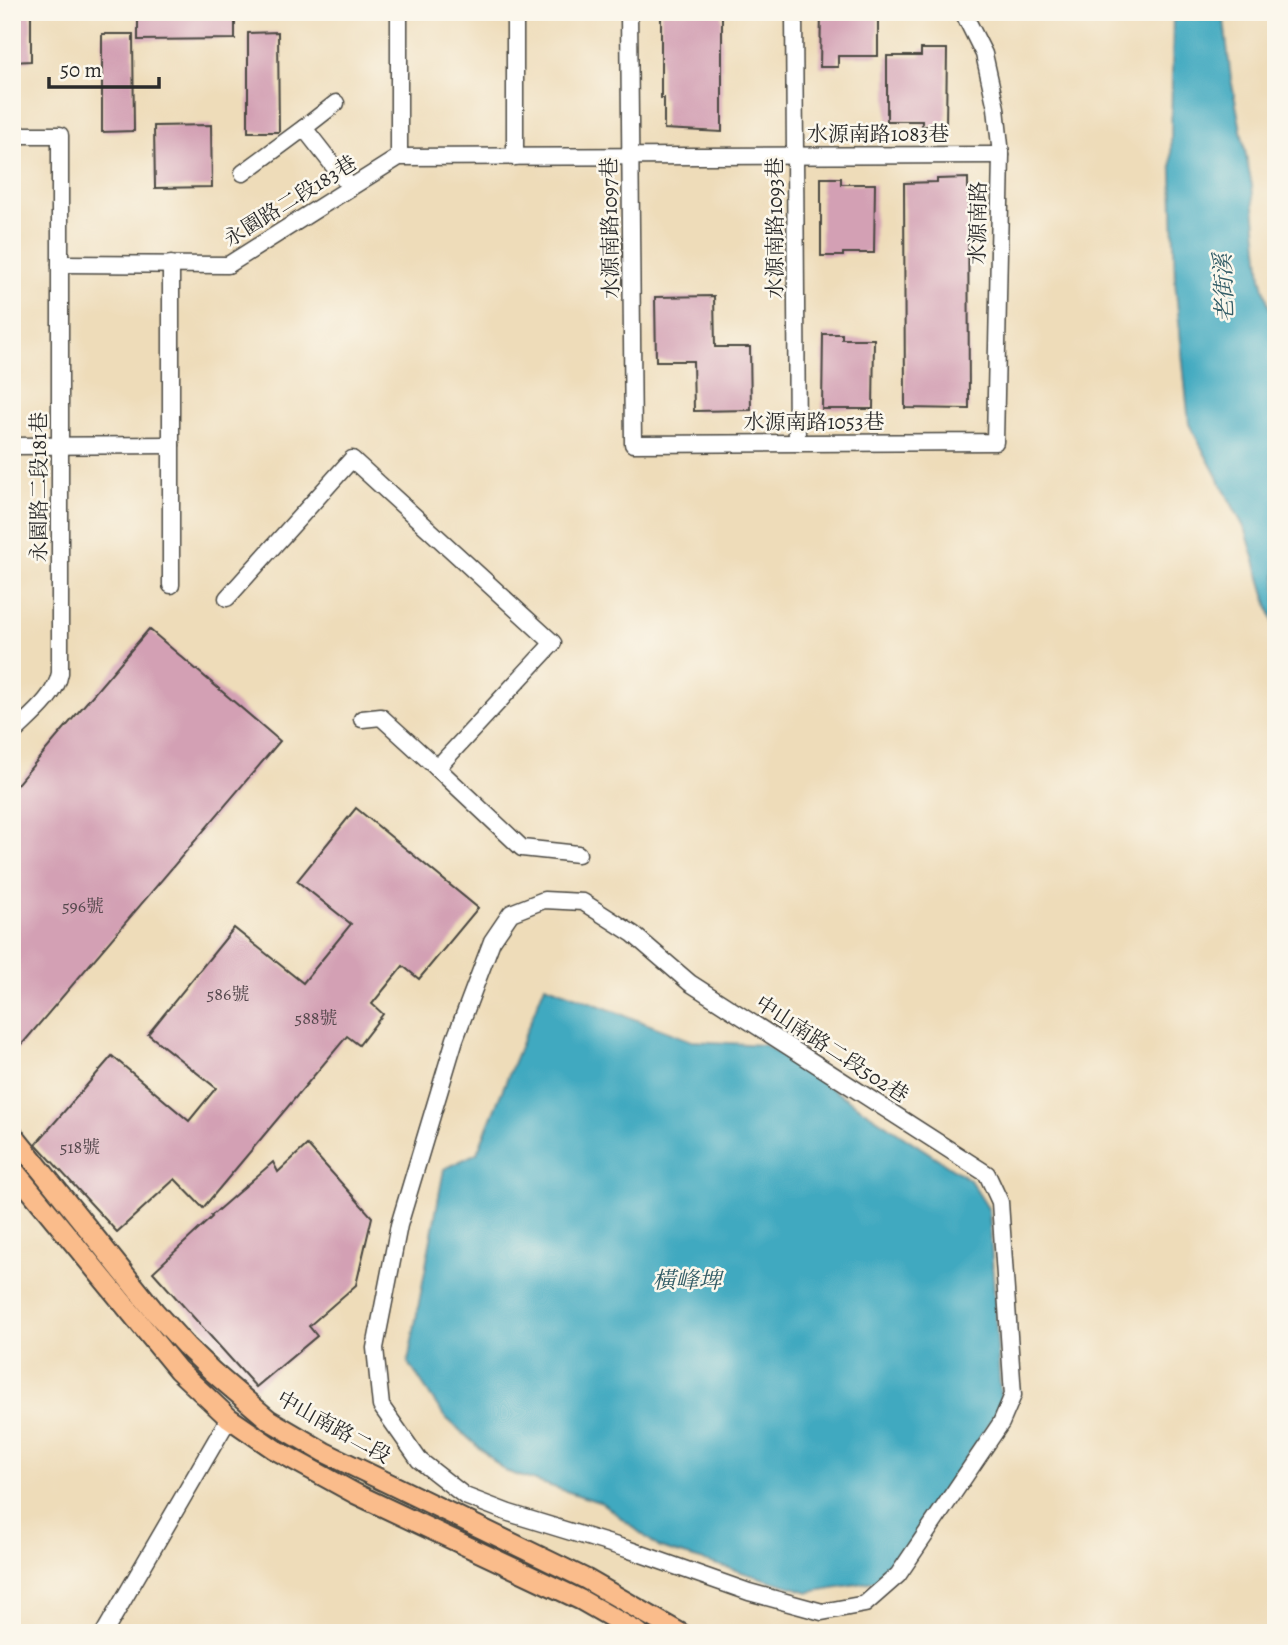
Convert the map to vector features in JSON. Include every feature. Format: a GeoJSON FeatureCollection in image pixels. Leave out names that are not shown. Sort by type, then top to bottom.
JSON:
{"type":"FeatureCollection","features":[{"type":"Feature","properties":{"kind":"main road","name":"中山南路二段"},"geometry":{"type":"LineString","coordinates":[[13,1136],[155,1312],[213,1372],[270,1420],[324,1452],[586,1579],[680,1633]]}},
{"type":"Feature","properties":{"kind":"main road"},"geometry":{"type":"LineString","coordinates":[[12,1168],[178,1370],[229,1418],[274,1449],[356,1494],[581,1600],[639,1633]]}},
{"type":"Feature","properties":{"kind":"street"},"geometry":{"type":"LineString","coordinates":[[399,12],[399,157],[630,156]]}},
{"type":"Feature","properties":{"kind":"street"},"geometry":{"type":"LineString","coordinates":[[515,12],[515,157]]}},
{"type":"Feature","properties":{"kind":"street","name":"水源南路1097巷"},"geometry":{"type":"LineString","coordinates":[[629,12],[633,444]]}},
{"type":"Feature","properties":{"kind":"street","name":"水源南路1093巷"},"geometry":{"type":"LineString","coordinates":[[794,12],[797,443]]}},
{"type":"Feature","properties":{"kind":"street","name":"水源南路"},"geometry":{"type":"LineString","coordinates":[[963,12],[984,54],[996,108],[1001,155],[995,442]]}},
{"type":"Feature","properties":{"kind":"street"},"geometry":{"type":"LineString","coordinates":[[243,173],[336,103]]}},
{"type":"Feature","properties":{"kind":"street"},"geometry":{"type":"LineString","coordinates":[[304,128],[350,187]]}},
{"type":"Feature","properties":{"kind":"street"},"geometry":{"type":"LineString","coordinates":[[12,135],[60,135],[60,264]]}},
{"type":"Feature","properties":{"kind":"street","name":"水源南路1083巷"},"geometry":{"type":"LineString","coordinates":[[630,156],[1001,155]]}},
{"type":"Feature","properties":{"kind":"street","name":"永園路二段183巷"},"geometry":{"type":"LineString","coordinates":[[60,264],[228,265],[399,157]]}},
{"type":"Feature","properties":{"kind":"street","name":"永園路二段181巷"},"geometry":{"type":"LineString","coordinates":[[12,734],[52,692],[61,673],[60,264]]}},
{"type":"Feature","properties":{"kind":"street"},"geometry":{"type":"LineString","coordinates":[[171,264],[171,585]]}},
{"type":"Feature","properties":{"kind":"street","name":"水源南路1053巷"},"geometry":{"type":"LineString","coordinates":[[633,444],[995,442]]}},
{"type":"Feature","properties":{"kind":"street"},"geometry":{"type":"LineString","coordinates":[[12,446],[171,445]]}},
{"type":"Feature","properties":{"kind":"street"},"geometry":{"type":"LineString","coordinates":[[227,598],[352,458],[553,643],[437,768]]}},
{"type":"Feature","properties":{"kind":"street"},"geometry":{"type":"LineString","coordinates":[[362,719],[381,717],[522,848],[578,854]]}},
{"type":"Feature","properties":{"kind":"street","name":"中山南路二段502巷"},"geometry":{"type":"LineString","coordinates":[[544,900],[583,902],[632,934],[690,983],[987,1174],[1000,1202],[1013,1395],[1001,1423],[898,1575],[865,1604],[822,1612],[749,1592],[627,1549],[509,1513],[465,1496],[419,1460],[381,1406],[375,1348],[399,1225],[455,1039],[492,941],[511,913],[544,900]]}},
{"type":"Feature","properties":{"kind":"street"},"geometry":{"type":"LineString","coordinates":[[104,1633],[229,1418]]}},
{"type":"Feature","properties":{"kind":"water","name":"老街溪"},"geometry":{"type":"Polygon","coordinates":[[[1173,12],[1223,12],[1231,79],[1252,186],[1261,277],[1276,332],[1276,631],[1246,531],[1189,424],[1175,281],[1171,139],[1173,12]]]}},
{"type":"Feature","properties":{"kind":"water","name":"橫峰埤"},"geometry":{"type":"Polygon","coordinates":[[[545,985],[692,1041],[765,1045],[970,1180],[989,1210],[1001,1405],[887,1579],[809,1592],[660,1548],[602,1503],[505,1471],[444,1416],[408,1362],[444,1169],[477,1153],[545,985]]]}},
{"type":"Feature","properties":{"kind":"building"},"geometry":{"type":"Polygon","coordinates":[[[138,12],[235,12],[235,39],[138,40],[138,12]]]}},
{"type":"Feature","properties":{"kind":"building"},"geometry":{"type":"Polygon","coordinates":[[[661,12],[722,12],[722,132],[664,129],[664,98],[661,98],[661,12]]]}},
{"type":"Feature","properties":{"kind":"building"},"geometry":{"type":"Polygon","coordinates":[[[821,12],[878,14],[878,56],[838,56],[838,67],[820,67],[821,12]]]}},
{"type":"Feature","properties":{"kind":"building"},"geometry":{"type":"Polygon","coordinates":[[[14,13],[31,13],[31,61],[12,62],[14,13]]]}},
{"type":"Feature","properties":{"kind":"building"},"geometry":{"type":"Polygon","coordinates":[[[278,32],[279,132],[248,132],[248,33],[278,32]]]}},
{"type":"Feature","properties":{"kind":"building"},"geometry":{"type":"Polygon","coordinates":[[[102,34],[133,34],[134,131],[102,132],[102,34]]]}},
{"type":"Feature","properties":{"kind":"building"},"geometry":{"type":"Polygon","coordinates":[[[921,49],[947,49],[946,127],[922,126],[922,121],[887,121],[887,56],[921,56],[921,49]]]}},
{"type":"Feature","properties":{"kind":"building"},"geometry":{"type":"Polygon","coordinates":[[[211,125],[212,187],[155,188],[154,126],[211,125]]]}},
{"type":"Feature","properties":{"kind":"building"},"geometry":{"type":"Polygon","coordinates":[[[821,178],[841,178],[841,184],[875,184],[874,253],[821,256],[821,178]]]}},
{"type":"Feature","properties":{"kind":"building"},"geometry":{"type":"Polygon","coordinates":[[[968,178],[969,409],[905,408],[904,183],[968,178]]]}},
{"type":"Feature","properties":{"kind":"building"},"geometry":{"type":"Polygon","coordinates":[[[714,296],[715,347],[750,347],[751,410],[694,411],[693,361],[656,361],[655,297],[714,296]]]}},
{"type":"Feature","properties":{"kind":"building"},"geometry":{"type":"Polygon","coordinates":[[[823,334],[842,334],[842,339],[874,339],[873,409],[822,409],[823,334]]]}},
{"type":"Feature","properties":{"kind":"building"},"geometry":{"type":"Polygon","coordinates":[[[149,629],[280,741],[12,1056],[12,790],[149,629]]]}},
{"type":"Feature","properties":{"kind":"building"},"geometry":{"type":"Polygon","coordinates":[[[356,808],[478,908],[419,979],[403,966],[372,1004],[383,1014],[359,1045],[347,1036],[203,1208],[175,1179],[117,1232],[36,1144],[112,1056],[189,1121],[216,1088],[148,1034],[234,928],[303,983],[351,924],[297,881],[356,808]]]}},
{"type":"Feature","properties":{"kind":"building"},"geometry":{"type":"Polygon","coordinates":[[[307,1145],[372,1217],[356,1285],[309,1326],[317,1336],[256,1387],[153,1272],[273,1162],[278,1172],[307,1145]]]}}]}
